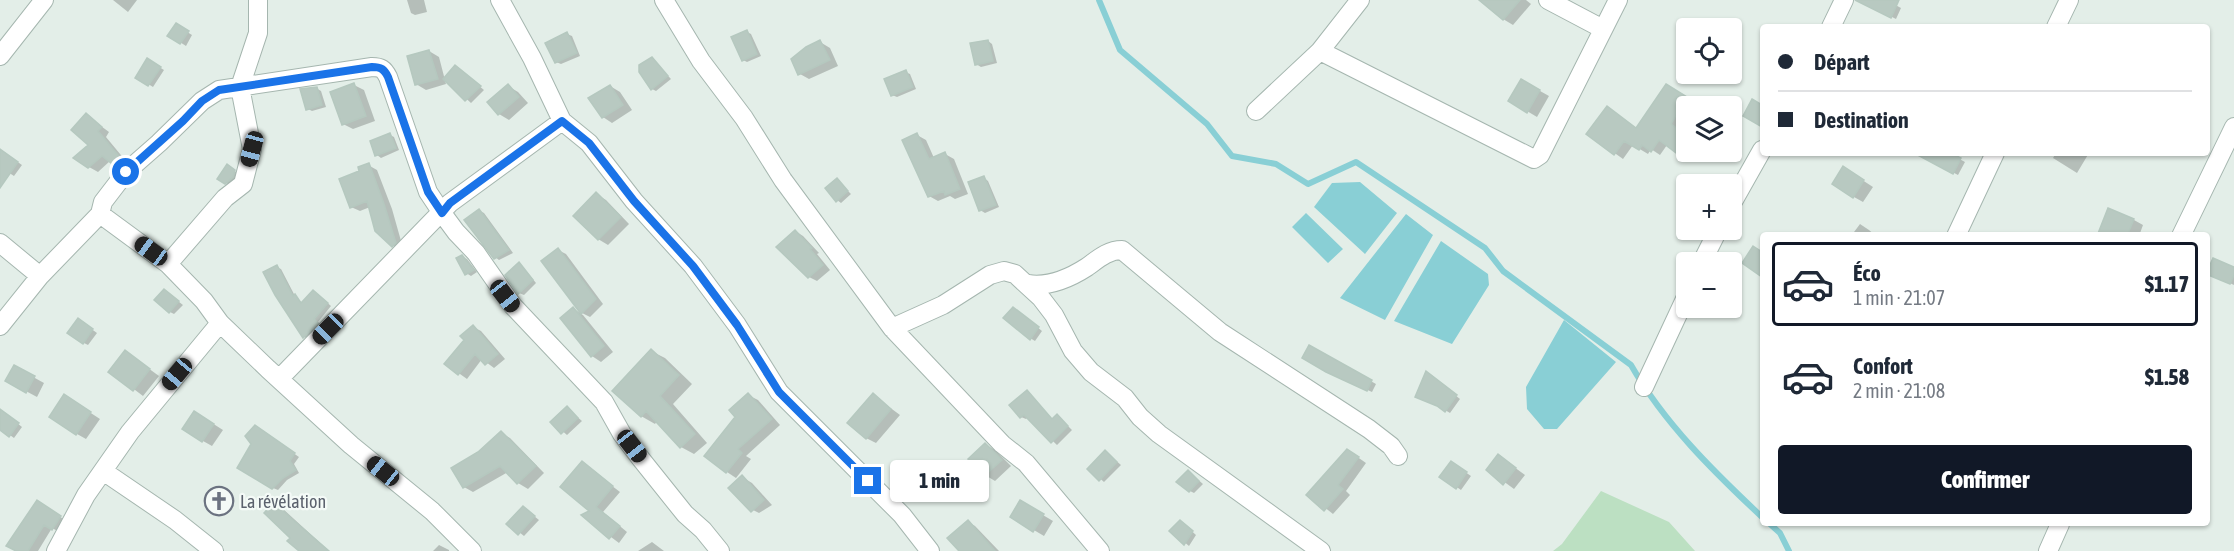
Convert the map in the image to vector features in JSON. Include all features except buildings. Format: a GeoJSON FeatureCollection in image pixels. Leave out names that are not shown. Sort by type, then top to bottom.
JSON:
{"type":"FeatureCollection","features":[{"type":"Feature","properties":{"kind":"street"},"geometry":{"type":"LineString","coordinates":[[0,56],[44,0]]}},
{"type":"Feature","properties":{"kind":"street"},"geometry":{"type":"LineString","coordinates":[[168,264],[225,198],[243,184],[252,149],[240,87],[258,33],[258,0]]}},
{"type":"Feature","properties":{"kind":"street"},"geometry":{"type":"LineString","coordinates":[[501,0],[562,121],[589,143],[634,201],[693,266],[737,325],[779,392],[902,515],[930,551]]}},
{"type":"Feature","properties":{"kind":"street"},"geometry":{"type":"LineString","coordinates":[[664,0],[701,61],[744,118],[783,180],[892,328],[1002,444],[1026,463],[1100,551]]}},
{"type":"Feature","properties":{"kind":"street"},"geometry":{"type":"LineString","coordinates":[[1256,111],[1320,51],[1360,0]]}},
{"type":"Feature","properties":{"kind":"street"},"geometry":{"type":"LineString","coordinates":[[1548,0],[1603,29]]}},
{"type":"Feature","properties":{"kind":"street"},"geometry":{"type":"LineString","coordinates":[[1320,51],[1534,159],[1540,155],[1618,0]]}},
{"type":"Feature","properties":{"kind":"street"},"geometry":{"type":"LineString","coordinates":[[1832,24],[1844,0]]}},
{"type":"Feature","properties":{"kind":"street"},"geometry":{"type":"LineString","coordinates":[[2057,24],[2069,0]]}},
{"type":"Feature","properties":{"kind":"street"},"geometry":{"type":"LineString","coordinates":[[0,327],[40,276],[100,214],[103,201],[126,172],[202,101],[219,90],[380,67],[388,77],[428,192],[442,213],[476,253],[513,306],[604,402],[622,434],[641,459],[685,514],[703,530],[720,551]]}},
{"type":"Feature","properties":{"kind":"street"},"geometry":{"type":"LineString","coordinates":[[279,379],[450,203],[562,121]]}},
{"type":"Feature","properties":{"kind":"street"},"geometry":{"type":"LineString","coordinates":[[2183,232],[2234,127]]}},
{"type":"Feature","properties":{"kind":"street"},"geometry":{"type":"LineString","coordinates":[[1742,185],[1760,154]]}},
{"type":"Feature","properties":{"kind":"street"},"geometry":{"type":"LineString","coordinates":[[1958,232],[1994,156]]}},
{"type":"Feature","properties":{"kind":"street"},"geometry":{"type":"LineString","coordinates":[[100,214],[168,264],[204,301],[220,323],[279,379],[351,445],[432,511],[472,551]]}},
{"type":"Feature","properties":{"kind":"street"},"geometry":{"type":"LineString","coordinates":[[0,243],[40,276]]}},
{"type":"Feature","properties":{"kind":"street"},"geometry":{"type":"LineString","coordinates":[[1028,284],[1038,286],[1059,281],[1084,269],[1110,251],[1122,250],[1221,332],[1353,418],[1391,447],[1398,456]]}},
{"type":"Feature","properties":{"kind":"street"},"geometry":{"type":"LineString","coordinates":[[892,328],[943,305],[990,275],[1004,271],[1014,274],[1028,284],[1054,315],[1073,351],[1091,372],[1125,398],[1140,417],[1160,435],[1321,551]]}},
{"type":"Feature","properties":{"kind":"street"},"geometry":{"type":"LineString","coordinates":[[1644,387],[1676,318]]}},
{"type":"Feature","properties":{"kind":"street"},"geometry":{"type":"LineString","coordinates":[[56,551],[86,495],[130,432],[220,323]]}},
{"type":"Feature","properties":{"kind":"street"},"geometry":{"type":"LineString","coordinates":[[103,471],[175,520],[202,547]]}},
{"type":"Feature","properties":{"kind":"street"},"geometry":{"type":"LineString","coordinates":[[2048,551],[2059,526]]}},
{"type":"Feature","properties":{"kind":"green space"},"geometry":{"type":"Polygon","coordinates":[[[1601,491],[1669,522],[1695,551],[1553,551],[1562,544],[1601,491]]]}},
{"type":"Feature","properties":{"kind":"water"},"geometry":{"type":"Polygon","coordinates":[[[1360,182],[1397,213],[1365,254],[1314,207],[1332,183],[1360,182]]]}},
{"type":"Feature","properties":{"kind":"water"},"geometry":{"type":"Polygon","coordinates":[[[1306,213],[1343,249],[1328,263],[1292,227],[1306,213]]]}},
{"type":"Feature","properties":{"kind":"water"},"geometry":{"type":"Polygon","coordinates":[[[1406,214],[1433,235],[1385,320],[1340,298],[1406,214]]]}},
{"type":"Feature","properties":{"kind":"water"},"geometry":{"type":"Polygon","coordinates":[[[1441,241],[1488,274],[1489,285],[1452,344],[1394,321],[1441,241]]]}},
{"type":"Feature","properties":{"kind":"water"},"geometry":{"type":"Polygon","coordinates":[[[1564,320],[1616,362],[1557,429],[1544,429],[1527,409],[1526,387],[1564,320]]]}},
{"type":"Feature","properties":{"kind":"waterway"},"geometry":{"type":"LineString","coordinates":[[1099,0],[1120,50],[1207,124],[1232,156],[1276,164],[1308,184],[1356,162],[1485,248],[1503,271],[1631,365],[1674,427],[1760,515]]}},
{"type":"Feature","properties":{"kind":"waterway"},"geometry":{"type":"LineString","coordinates":[[1772,526],[1780,533],[1789,551]]}},
{"type":"Feature","properties":{"kind":"place","name":"La révélation"},"geometry":{"type":"Point","coordinates":[219,501]}},
{"type":"Feature","properties":{"kind":"route"},"geometry":{"type":"LineString","coordinates":[[126,172],[202,101],[219,90],[380,67],[388,77],[428,192],[442,213],[450,203],[562,121],[589,143],[634,201],[693,266],[737,325],[779,392],[868,481]]}}]}
